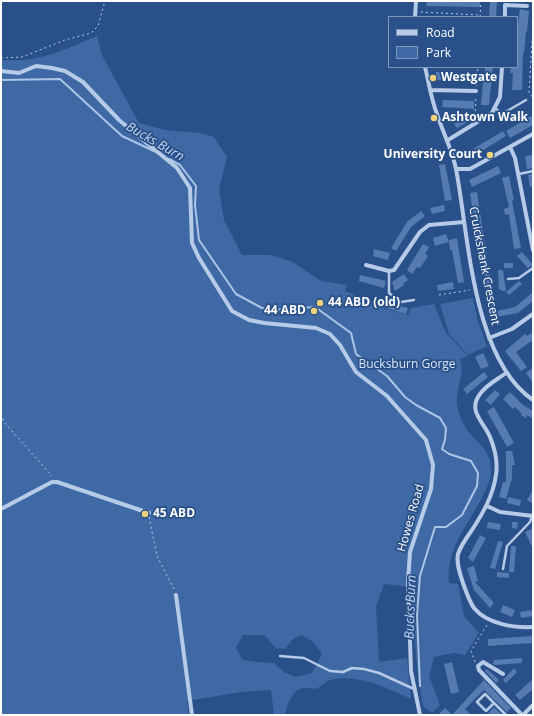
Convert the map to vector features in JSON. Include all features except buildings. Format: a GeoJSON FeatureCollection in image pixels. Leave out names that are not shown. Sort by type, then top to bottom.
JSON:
{"type":"FeatureCollection","features":[{"type":"Feature","properties":{"kind":"street"},"geometry":{"type":"LineString","coordinates":[[415,16],[416,1]]}},
{"type":"Feature","properties":{"kind":"street"},"geometry":{"type":"LineString","coordinates":[[505,16],[505,5],[527,6]]}},
{"type":"Feature","properties":{"kind":"street","name":"Howes Road"},"geometry":{"type":"LineString","coordinates":[[1,71],[19,73],[36,66],[65,71],[83,82],[119,120],[177,168],[190,188],[192,242],[199,258],[232,310],[249,320],[264,324],[316,328],[330,334],[340,346],[356,372],[387,396],[409,419],[426,440],[433,465],[431,489],[410,552],[408,582],[411,671],[420,715]]}},
{"type":"Feature","properties":{"kind":"street","name":"Cruickshank Crescent"},"geometry":{"type":"LineString","coordinates":[[425,68],[437,114],[448,140],[456,169],[464,222],[483,320],[495,354],[506,373],[533,400]]}},
{"type":"Feature","properties":{"kind":"street"},"geometry":{"type":"LineString","coordinates":[[448,140],[492,113],[501,90],[502,68]]}},
{"type":"Feature","properties":{"kind":"street"},"geometry":{"type":"LineString","coordinates":[[431,90],[476,91]]}},
{"type":"Feature","properties":{"kind":"street"},"geometry":{"type":"LineString","coordinates":[[456,169],[470,169],[533,134]]}},
{"type":"Feature","properties":{"kind":"street"},"geometry":{"type":"LineString","coordinates":[[510,147],[515,158],[533,250]]}},
{"type":"Feature","properties":{"kind":"street"},"geometry":{"type":"LineString","coordinates":[[366,265],[389,271],[394,270],[424,228],[429,226],[464,222]]}},
{"type":"Feature","properties":{"kind":"street"},"geometry":{"type":"LineString","coordinates":[[489,338],[512,329],[533,314]]}},
{"type":"Feature","properties":{"kind":"street"},"geometry":{"type":"LineString","coordinates":[[506,373],[481,392],[475,406],[479,420],[490,435],[496,461],[496,475],[487,506],[461,547],[458,559],[459,572],[472,605],[481,614],[513,626],[533,627]]}},
{"type":"Feature","properties":{"kind":"street"},"geometry":{"type":"LineString","coordinates":[[1,509],[52,482],[57,482],[149,513]]}},
{"type":"Feature","properties":{"kind":"street"},"geometry":{"type":"LineString","coordinates":[[487,506],[500,512],[532,516]]}},
{"type":"Feature","properties":{"kind":"street"},"geometry":{"type":"LineString","coordinates":[[176,595],[192,715]]}},
{"type":"Feature","properties":{"kind":"street"},"geometry":{"type":"LineString","coordinates":[[503,674],[483,662],[478,666],[479,670],[523,715],[533,705]]}},
{"type":"Feature","properties":{"kind":"lane"},"geometry":{"type":"LineString","coordinates":[[495,108],[502,114],[526,100]]}},
{"type":"Feature","properties":{"kind":"lane"},"geometry":{"type":"LineString","coordinates":[[518,174],[533,171]]}},
{"type":"Feature","properties":{"kind":"lane"},"geometry":{"type":"LineString","coordinates":[[508,278],[519,278],[533,268]]}},
{"type":"Feature","properties":{"kind":"lane"},"geometry":{"type":"LineString","coordinates":[[389,271],[390,292],[401,302],[414,300]]}},
{"type":"Feature","properties":{"kind":"lane"},"geometry":{"type":"LineString","coordinates":[[503,569],[507,546],[530,522],[532,516]]}},
{"type":"Feature","properties":{"kind":"lane"},"geometry":{"type":"LineString","coordinates":[[280,656],[304,658],[330,671],[343,672],[352,668],[364,669],[414,688]]}},
{"type":"Feature","properties":{"kind":"lane"},"geometry":{"type":"LineString","coordinates":[[494,703],[486,711],[478,702],[485,694],[494,703],[506,715]]}},
{"type":"Feature","properties":{"kind":"path"},"geometry":{"type":"LineString","coordinates":[[1,58],[22,57],[72,38],[91,33],[98,26],[105,1]]}},
{"type":"Feature","properties":{"kind":"path"},"geometry":{"type":"LineString","coordinates":[[415,12],[480,16],[481,1]]}},
{"type":"Feature","properties":{"kind":"path"},"geometry":{"type":"LineString","coordinates":[[533,26],[529,92],[533,98]]}},
{"type":"Feature","properties":{"kind":"path"},"geometry":{"type":"LineString","coordinates":[[439,295],[477,289]]}},
{"type":"Feature","properties":{"kind":"path"},"geometry":{"type":"LineString","coordinates":[[1,414],[4,422],[57,482]]}},
{"type":"Feature","properties":{"kind":"path"},"geometry":{"type":"LineString","coordinates":[[149,513],[157,556],[176,595]]}},
{"type":"Feature","properties":{"kind":"path"},"geometry":{"type":"LineString","coordinates":[[478,666],[471,651],[491,619]]}},
{"type":"Feature","properties":{"kind":"green space","name":"Bucksburn Gorge"},"geometry":{"type":"Polygon","coordinates":[[[97,36],[102,55],[139,123],[165,130],[200,133],[214,137],[227,157],[219,189],[224,220],[242,255],[271,255],[293,262],[321,281],[347,285],[345,291],[386,309],[408,315],[411,308],[434,304],[446,333],[468,356],[460,359],[462,372],[457,396],[458,409],[466,428],[482,446],[488,456],[491,473],[481,500],[461,534],[451,557],[449,583],[458,584],[464,616],[479,633],[465,655],[454,653],[434,657],[429,676],[440,705],[432,713],[423,706],[418,676],[410,587],[384,584],[376,607],[379,662],[407,658],[411,699],[372,683],[351,678],[341,678],[324,683],[316,689],[299,689],[290,699],[285,715],[274,715],[271,690],[241,692],[187,701],[189,715],[1,715],[1,60],[39,57],[62,51],[97,36]],[[243,635],[236,648],[243,660],[274,663],[284,672],[296,677],[312,673],[322,654],[313,642],[302,635],[293,639],[285,649],[276,648],[264,635],[243,635]]]}},
{"type":"Feature","properties":{"kind":"green space"},"geometry":{"type":"Polygon","coordinates":[[[473,298],[478,322],[487,346],[468,355],[449,334],[440,304],[473,298]]]}},
{"type":"Feature","properties":{"kind":"waterway","name":"Bucks Burn"},"geometry":{"type":"LineString","coordinates":[[1,80],[60,79],[122,136],[156,152]]}},
{"type":"Feature","properties":{"kind":"waterway","name":"Bucks Burn"},"geometry":{"type":"LineString","coordinates":[[169,159],[180,165],[196,186],[195,205],[199,240],[236,294],[262,308],[273,310],[315,307],[351,333],[356,354],[387,376],[405,397],[416,405],[440,418],[446,428],[445,440],[442,449],[449,454],[471,461],[478,473],[477,486],[462,515],[446,527],[435,527],[420,576],[417,615],[420,686]]}},
{"type":"Feature","properties":{"kind":"place","name":"Westgate"},"geometry":{"type":"Point","coordinates":[433,78]}},
{"type":"Feature","properties":{"kind":"place","name":"Ashtown Walk"},"geometry":{"type":"Point","coordinates":[434,118]}},
{"type":"Feature","properties":{"kind":"place","name":"University Court"},"geometry":{"type":"Point","coordinates":[490,155]}},
{"type":"Feature","properties":{"kind":"place","name":"44 ABD (old)"},"geometry":{"type":"Point","coordinates":[320,303]}},
{"type":"Feature","properties":{"kind":"place","name":"44 ABD"},"geometry":{"type":"Point","coordinates":[314,311]}},
{"type":"Feature","properties":{"kind":"place","name":"45 ABD"},"geometry":{"type":"Point","coordinates":[145,514]}}]}
